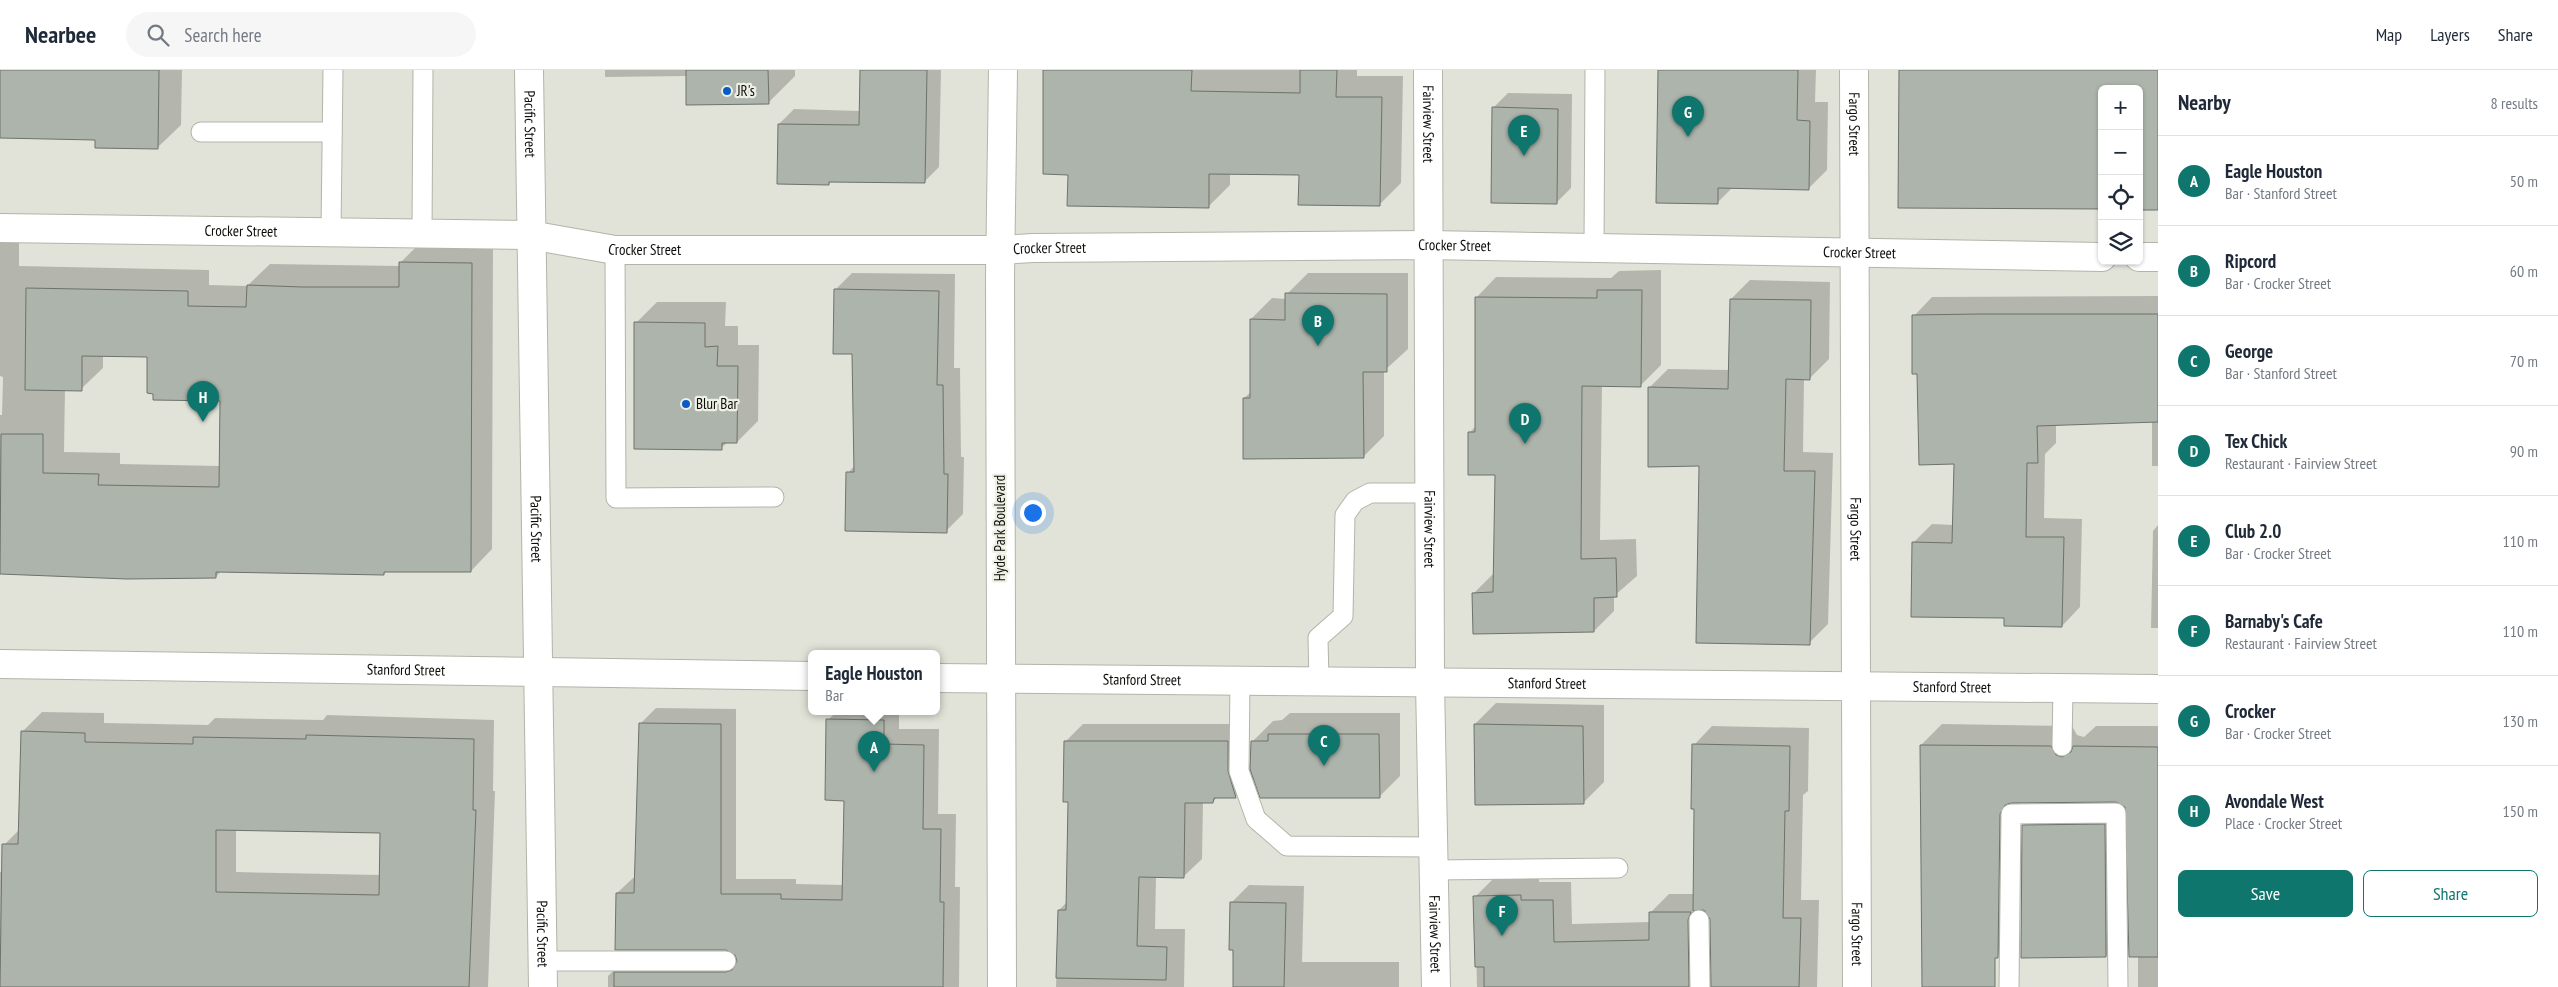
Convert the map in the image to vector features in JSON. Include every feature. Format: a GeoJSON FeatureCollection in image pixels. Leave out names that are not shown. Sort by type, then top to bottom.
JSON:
{"type":"FeatureCollection","features":[{"type":"Feature","properties":{"kind":"street","name":"Pacific Street"},"geometry":{"type":"LineString","coordinates":[[528,70],[543,974]]}},
{"type":"Feature","properties":{"kind":"street","name":"Hyde Park Boulevard"},"geometry":{"type":"LineString","coordinates":[[1002,987],[1000,678],[1003,70]]}},
{"type":"Feature","properties":{"kind":"street","name":"Fairview Street"},"geometry":{"type":"LineString","coordinates":[[1428,70],[1427,245],[1430,683],[1436,987]]}},
{"type":"Feature","properties":{"kind":"street","name":"Fargo Street"},"geometry":{"type":"LineString","coordinates":[[1854,70],[1854,686],[1857,987]]}},
{"type":"Feature","properties":{"kind":"street","name":"Crocker Street"},"geometry":{"type":"LineString","coordinates":[[0,228],[530,235],[615,250],[1001,250],[1033,248],[1427,245],[2098,256]]}},
{"type":"Feature","properties":{"kind":"street"},"geometry":{"type":"LineString","coordinates":[[2143,257],[2158,257]]}},
{"type":"Feature","properties":{"kind":"street","name":"Stanford Street"},"geometry":{"type":"LineString","coordinates":[[0,664],[808,676]]}},
{"type":"Feature","properties":{"kind":"street","name":"Stanford Street"},"geometry":{"type":"LineString","coordinates":[[940,678],[2158,689]]}},
{"type":"Feature","properties":{"kind":"lane"},"geometry":{"type":"LineString","coordinates":[[330,232],[332,70]]}},
{"type":"Feature","properties":{"kind":"lane"},"geometry":{"type":"LineString","coordinates":[[422,233],[423,70]]}},
{"type":"Feature","properties":{"kind":"lane"},"geometry":{"type":"LineString","coordinates":[[1594,248],[1596,70]]}},
{"type":"Feature","properties":{"kind":"lane"},"geometry":{"type":"LineString","coordinates":[[202,132],[332,132]]}},
{"type":"Feature","properties":{"kind":"lane"},"geometry":{"type":"LineString","coordinates":[[615,250],[616,498],[774,497]]}},
{"type":"Feature","properties":{"kind":"lane"},"geometry":{"type":"LineString","coordinates":[[1319,682],[1318,638],[1342,616],[1345,515],[1355,501],[1370,493],[1429,493]]}},
{"type":"Feature","properties":{"kind":"lane"},"geometry":{"type":"LineString","coordinates":[[1240,681],[1239,771],[1256,819],[1287,846],[1433,859],[1618,868]]}},
{"type":"Feature","properties":{"kind":"lane"},"geometry":{"type":"LineString","coordinates":[[2062,688],[2062,746]]}},
{"type":"Feature","properties":{"kind":"lane"},"geometry":{"type":"LineString","coordinates":[[2010,987],[2011,814],[2062,804],[2116,812],[2118,987]]}},
{"type":"Feature","properties":{"kind":"lane"},"geometry":{"type":"LineString","coordinates":[[1699,920],[1700,987]]}},
{"type":"Feature","properties":{"kind":"lane"},"geometry":{"type":"LineString","coordinates":[[543,974],[726,961]]}},
{"type":"Feature","properties":{"kind":"building"},"geometry":{"type":"Polygon","coordinates":[[[0,70],[159,70],[158,149],[95,148],[95,140],[0,138],[0,70]]]}},
{"type":"Feature","properties":{"kind":"building","name":"JR's"},"geometry":{"type":"Polygon","coordinates":[[[686,70],[768,70],[769,104],[686,105],[686,70]]]}},
{"type":"Feature","properties":{"kind":"building"},"geometry":{"type":"Polygon","coordinates":[[[860,70],[927,70],[925,183],[829,182],[829,185],[777,184],[778,124],[859,125],[860,70]]]}},
{"type":"Feature","properties":{"kind":"building"},"geometry":{"type":"Polygon","coordinates":[[[1043,70],[1192,70],[1191,91],[1300,93],[1300,70],[1337,70],[1336,97],[1382,97],[1380,206],[1298,205],[1299,175],[1209,174],[1209,208],[1067,206],[1068,175],[1043,174],[1043,70]]]}},
{"type":"Feature","properties":{"kind":"building"},"geometry":{"type":"Polygon","coordinates":[[[1658,70],[1798,70],[1797,120],[1810,121],[1809,190],[1718,188],[1718,204],[1656,203],[1658,70]]]}},
{"type":"Feature","properties":{"kind":"building"},"geometry":{"type":"Polygon","coordinates":[[[1899,70],[2158,70],[2158,210],[2143,210],[2143,85],[2098,85],[2098,209],[1898,208],[1899,70]]]}},
{"type":"Feature","properties":{"kind":"building"},"geometry":{"type":"Polygon","coordinates":[[[1492,107],[1558,109],[1557,204],[1491,203],[1492,107]]]}},
{"type":"Feature","properties":{"kind":"building"},"geometry":{"type":"Polygon","coordinates":[[[399,262],[472,263],[471,572],[384,572],[384,575],[216,572],[216,578],[127,579],[0,574],[1,434],[43,434],[43,473],[99,474],[98,485],[219,487],[220,401],[153,400],[153,394],[147,393],[147,357],[82,356],[82,391],[25,390],[26,288],[188,291],[188,306],[246,307],[247,285],[399,287],[399,262]]]}},
{"type":"Feature","properties":{"kind":"building"},"geometry":{"type":"Polygon","coordinates":[[[834,289],[939,291],[937,385],[943,385],[944,474],[948,474],[947,533],[845,531],[846,472],[854,472],[852,354],[833,354],[834,289]]]}},
{"type":"Feature","properties":{"kind":"building"},"geometry":{"type":"Polygon","coordinates":[[[1597,290],[1642,290],[1641,387],[1582,386],[1581,559],[1616,558],[1617,597],[1594,598],[1594,632],[1473,634],[1472,593],[1493,592],[1495,475],[1468,475],[1468,432],[1475,432],[1475,297],[1597,298],[1597,290]]]}},
{"type":"Feature","properties":{"kind":"building"},"geometry":{"type":"Polygon","coordinates":[[[1285,293],[1387,294],[1387,372],[1363,372],[1364,458],[1243,459],[1243,398],[1250,398],[1250,319],[1285,320],[1285,293]]]}},
{"type":"Feature","properties":{"kind":"building"},"geometry":{"type":"Polygon","coordinates":[[[1730,299],[1811,300],[1810,380],[1786,379],[1784,471],[1815,471],[1810,645],[1696,643],[1699,466],[1648,467],[1648,387],[1728,389],[1730,299]]]}},
{"type":"Feature","properties":{"kind":"building"},"geometry":{"type":"Polygon","coordinates":[[[2158,314],[2158,422],[2037,426],[2038,463],[2027,463],[2026,537],[2064,537],[2062,627],[2004,626],[2004,618],[1911,617],[1912,542],[1952,543],[1954,464],[1919,465],[1917,374],[1912,374],[1912,315],[2158,314]]]}},
{"type":"Feature","properties":{"kind":"building","name":"Blur Bar"},"geometry":{"type":"Polygon","coordinates":[[[634,322],[705,323],[705,347],[718,346],[717,366],[738,366],[737,443],[722,443],[722,450],[634,449],[634,322]]]}},
{"type":"Feature","properties":{"kind":"building"},"geometry":{"type":"Polygon","coordinates":[[[826,719],[884,720],[884,744],[924,745],[923,829],[941,829],[940,902],[944,902],[943,987],[614,987],[614,972],[726,972],[732,970],[737,961],[735,955],[726,950],[615,950],[616,893],[634,893],[639,723],[721,724],[721,894],[781,894],[781,899],[842,900],[844,801],[825,800],[826,719]]]}},
{"type":"Feature","properties":{"kind":"building"},"geometry":{"type":"Polygon","coordinates":[[[1474,724],[1583,726],[1584,804],[1475,805],[1474,724]]]}},
{"type":"Feature","properties":{"kind":"building"},"geometry":{"type":"Polygon","coordinates":[[[21,731],[85,733],[85,742],[193,744],[193,737],[306,739],[306,735],[474,739],[473,810],[476,810],[469,987],[0,987],[2,844],[18,844],[21,731]],[[216,830],[216,892],[379,895],[380,833],[216,830]]]}},
{"type":"Feature","properties":{"kind":"building"},"geometry":{"type":"Polygon","coordinates":[[[1268,734],[1379,734],[1380,798],[1260,798],[1250,769],[1251,741],[1268,741],[1268,734]]]}},
{"type":"Feature","properties":{"kind":"building"},"geometry":{"type":"Polygon","coordinates":[[[1064,741],[1228,741],[1228,771],[1236,798],[1214,798],[1213,803],[1185,803],[1184,878],[1139,877],[1137,946],[1167,947],[1166,980],[1056,978],[1058,910],[1066,910],[1068,802],[1063,802],[1064,741]]]}},
{"type":"Feature","properties":{"kind":"building"},"geometry":{"type":"Polygon","coordinates":[[[1692,744],[1790,746],[1789,811],[1785,811],[1783,918],[1801,918],[1799,987],[1711,987],[1710,919],[1704,910],[1693,911],[1694,809],[1691,809],[1692,744]]]}},
{"type":"Feature","properties":{"kind":"building"},"geometry":{"type":"Polygon","coordinates":[[[1920,745],[2051,746],[2056,755],[2062,757],[2071,752],[2073,746],[2158,747],[2158,957],[2129,957],[2125,807],[2116,802],[2011,803],[2005,805],[2000,814],[1998,958],[1995,958],[1995,987],[1922,987],[1920,745]]]}},
{"type":"Feature","properties":{"kind":"building"},"geometry":{"type":"Polygon","coordinates":[[[2105,824],[2106,957],[2021,958],[2022,825],[2105,824]]]}},
{"type":"Feature","properties":{"kind":"building"},"geometry":{"type":"Polygon","coordinates":[[[1521,895],[1521,900],[1553,900],[1554,942],[1649,940],[1649,912],[1691,912],[1688,920],[1689,987],[1484,987],[1484,967],[1475,967],[1473,896],[1521,895]]]}},
{"type":"Feature","properties":{"kind":"building"},"geometry":{"type":"Polygon","coordinates":[[[1230,902],[1286,903],[1284,987],[1233,987],[1233,950],[1229,950],[1230,902]]]}},
{"type":"Feature","properties":{"kind":"place","name":"JR's"},"geometry":{"type":"Point","coordinates":[727,91]}},
{"type":"Feature","properties":{"kind":"place","name":"Crocker"},"geometry":{"type":"Point","coordinates":[1688,137]}},
{"type":"Feature","properties":{"kind":"place","name":"Club 2.0"},"geometry":{"type":"Point","coordinates":[1524,156]}},
{"type":"Feature","properties":{"kind":"place","name":"Ripcord"},"geometry":{"type":"Point","coordinates":[1318,346]}},
{"type":"Feature","properties":{"kind":"place","name":"Blur Bar"},"geometry":{"type":"Point","coordinates":[686,404]}},
{"type":"Feature","properties":{"kind":"place","name":"Avondale West"},"geometry":{"type":"Point","coordinates":[203,422]}},
{"type":"Feature","properties":{"kind":"place","name":"Tex Chick"},"geometry":{"type":"Point","coordinates":[1525,444]}},
{"type":"Feature","properties":{"kind":"place","name":"George"},"geometry":{"type":"Point","coordinates":[1324,766]}},
{"type":"Feature","properties":{"kind":"place","name":"Eagle Houston"},"geometry":{"type":"Point","coordinates":[874,772]}},
{"type":"Feature","properties":{"kind":"place","name":"Barnaby's Cafe"},"geometry":{"type":"Point","coordinates":[1502,936]}}]}
